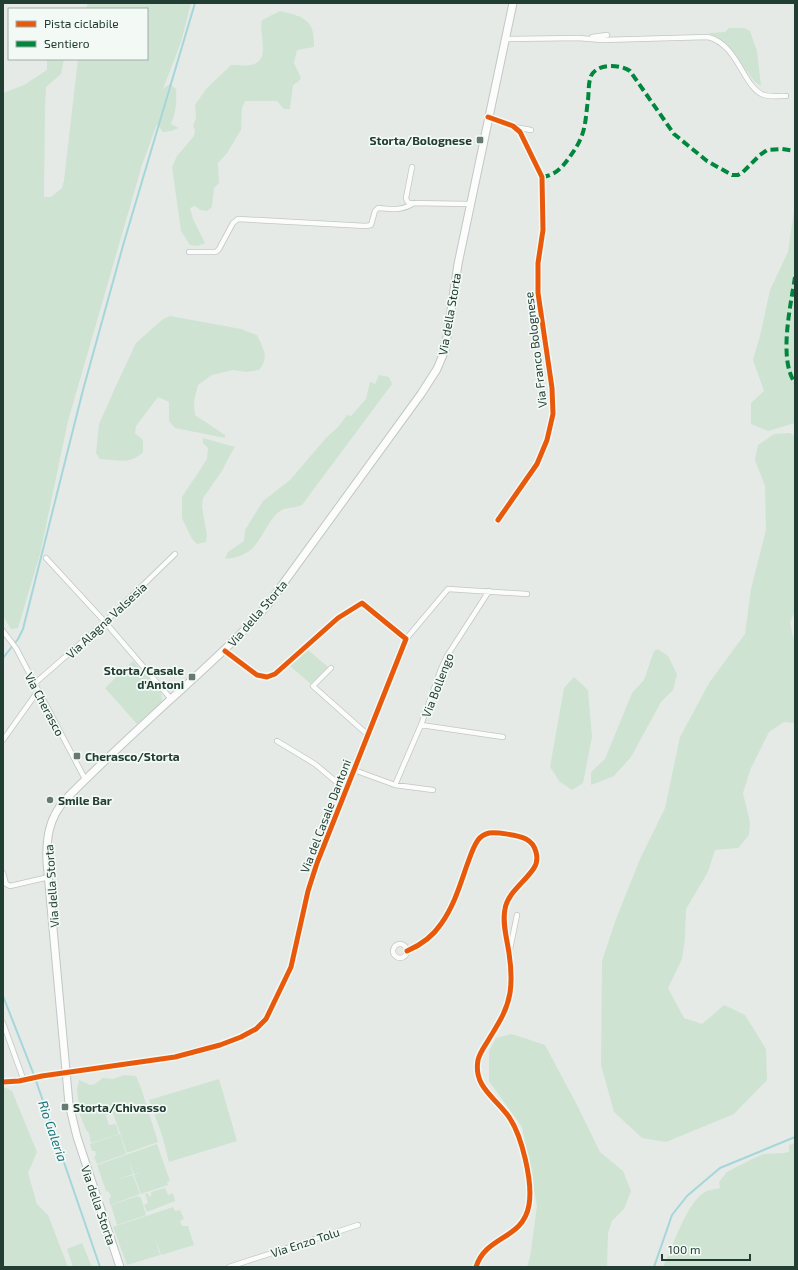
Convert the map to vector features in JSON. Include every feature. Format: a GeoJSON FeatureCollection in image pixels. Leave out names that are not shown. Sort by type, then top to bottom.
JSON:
{"type":"FeatureCollection","features":[{"type":"Feature","properties":{"kind":"main road","name":"Via della Storta"},"geometry":{"type":"LineString","coordinates":[[120,1267],[77,1137],[69,1104],[46,846],[50,824],[59,807],[85,779],[224,651],[252,622],[284,583],[421,394],[437,369],[444,350],[458,264],[513,3]]}},
{"type":"Feature","properties":{"kind":"street"},"geometry":{"type":"LineString","coordinates":[[578,38],[607,35]]}},
{"type":"Feature","properties":{"kind":"street"},"geometry":{"type":"LineString","coordinates":[[505,39],[578,38],[614,40],[702,37],[713,39],[733,54],[753,87],[758,92],[765,95],[786,96]]}},
{"type":"Feature","properties":{"kind":"street","name":"Via Franco Bolognese"},"geometry":{"type":"LineString","coordinates":[[488,117],[510,125],[531,130]]}},
{"type":"Feature","properties":{"kind":"street","name":"Via Franco Bolognese"},"geometry":{"type":"LineString","coordinates":[[498,520],[537,464],[547,440],[553,414],[552,388],[538,294],[538,263],[543,230],[542,176],[522,136],[518,130],[510,125]]}},
{"type":"Feature","properties":{"kind":"street"},"geometry":{"type":"LineString","coordinates":[[412,167],[406,198],[407,201],[414,203],[470,204]]}},
{"type":"Feature","properties":{"kind":"street"},"geometry":{"type":"LineString","coordinates":[[189,252],[216,252],[233,224],[238,220],[366,226],[371,225],[374,211],[378,208],[400,209],[407,208],[414,203]]}},
{"type":"Feature","properties":{"kind":"street","name":"Via Alagna Valsesia"},"geometry":{"type":"LineString","coordinates":[[34,684],[105,622],[176,554]]}},
{"type":"Feature","properties":{"kind":"street"},"geometry":{"type":"LineString","coordinates":[[46,558],[172,698]]}},
{"type":"Feature","properties":{"kind":"street","name":"Via del Casale Dantoni"},"geometry":{"type":"LineString","coordinates":[[3,1082],[24,1081],[42,1076],[189,1054],[231,1041],[249,1033],[261,1025],[269,1014],[291,967],[312,878],[406,639],[448,589],[489,591]]}},
{"type":"Feature","properties":{"kind":"street"},"geometry":{"type":"LineString","coordinates":[[489,591],[527,594]]}},
{"type":"Feature","properties":{"kind":"street","name":"Via Bollengo"},"geometry":{"type":"LineString","coordinates":[[394,785],[421,725],[447,656],[489,591]]}},
{"type":"Feature","properties":{"kind":"street"},"geometry":{"type":"LineString","coordinates":[[224,651],[257,675],[263,677],[271,676],[282,669],[338,618],[362,604],[406,639]]}},
{"type":"Feature","properties":{"kind":"street","name":"Via Cherasco"},"geometry":{"type":"LineString","coordinates":[[3,631],[16,648],[85,779]]}},
{"type":"Feature","properties":{"kind":"street"},"geometry":{"type":"LineString","coordinates":[[331,668],[313,686],[368,735]]}},
{"type":"Feature","properties":{"kind":"street"},"geometry":{"type":"LineString","coordinates":[[3,740],[38,691]]}},
{"type":"Feature","properties":{"kind":"street"},"geometry":{"type":"LineString","coordinates":[[421,725],[503,737]]}},
{"type":"Feature","properties":{"kind":"street"},"geometry":{"type":"LineString","coordinates":[[277,742],[315,764],[346,790]]}},
{"type":"Feature","properties":{"kind":"street"},"geometry":{"type":"LineString","coordinates":[[354,770],[394,785],[433,790]]}},
{"type":"Feature","properties":{"kind":"street"},"geometry":{"type":"LineString","coordinates":[[407,951],[429,938],[441,924],[454,901],[476,843],[482,836],[493,833],[524,838],[531,843],[536,854],[534,868],[506,905],[504,920],[509,953],[511,986],[508,1003],[501,1019],[479,1056],[478,1073],[483,1089],[504,1110],[513,1123],[518,1134],[527,1172],[529,1204],[524,1220],[517,1228],[486,1249],[476,1267]]}},
{"type":"Feature","properties":{"kind":"street"},"geometry":{"type":"LineString","coordinates":[[3,873],[7,886],[49,877]]}},
{"type":"Feature","properties":{"kind":"street"},"geometry":{"type":"LineString","coordinates":[[509,953],[517,915]]}},
{"type":"Feature","properties":{"kind":"street"},"geometry":{"type":"LineString","coordinates":[[3,1023],[24,1081]]}},
{"type":"Feature","properties":{"kind":"street","name":"Via Enzo Tolu"},"geometry":{"type":"LineString","coordinates":[[229,1267],[358,1225]]}},
{"type":"Feature","properties":{"kind":"green space"},"geometry":{"type":"Polygon","coordinates":[[[88,3],[191,3],[181,42],[163,89],[170,84],[176,89],[176,106],[171,124],[179,128],[163,132],[157,124],[142,165],[68,421],[40,554],[18,628],[11,629],[3,616],[3,93],[24,85],[47,70],[47,60],[64,60],[61,74],[46,87],[44,197],[51,197],[62,188],[64,180],[78,60],[148,60],[148,8],[86,8],[88,3]]]}},
{"type":"Feature","properties":{"kind":"green space"},"geometry":{"type":"Polygon","coordinates":[[[280,11],[296,15],[310,25],[314,38],[314,47],[297,50],[294,63],[301,78],[293,85],[290,109],[284,109],[277,101],[245,101],[242,108],[241,130],[227,153],[218,163],[219,183],[214,188],[212,207],[207,211],[200,210],[195,206],[190,208],[193,219],[205,243],[198,246],[190,245],[181,231],[172,167],[177,156],[194,136],[195,130],[193,126],[196,118],[195,105],[206,89],[231,65],[251,65],[261,58],[263,53],[262,20],[280,11]]]}},
{"type":"Feature","properties":{"kind":"green space"},"geometry":{"type":"Polygon","coordinates":[[[729,28],[744,28],[750,31],[757,51],[761,86],[755,82],[728,46],[709,33],[725,32],[729,28]]]}},
{"type":"Feature","properties":{"kind":"green space"},"geometry":{"type":"Polygon","coordinates":[[[795,203],[795,423],[768,431],[751,424],[751,403],[764,391],[753,360],[770,290],[788,252],[795,203]]]}},
{"type":"Feature","properties":{"kind":"green space"},"geometry":{"type":"Polygon","coordinates":[[[170,316],[241,329],[257,335],[265,357],[262,366],[259,370],[246,372],[233,370],[212,375],[198,385],[194,401],[195,415],[225,435],[225,438],[175,428],[169,421],[169,402],[158,397],[136,426],[135,433],[143,440],[143,452],[133,459],[123,461],[100,459],[96,453],[99,424],[136,343],[163,319],[170,316]]]}},
{"type":"Feature","properties":{"kind":"green space"},"geometry":{"type":"Polygon","coordinates":[[[379,375],[389,377],[392,384],[302,505],[278,512],[252,549],[236,557],[225,559],[228,552],[244,541],[245,530],[263,501],[290,480],[347,415],[351,416],[366,399],[370,382],[375,384],[379,375]]]}},
{"type":"Feature","properties":{"kind":"green space"},"geometry":{"type":"Polygon","coordinates":[[[790,433],[795,436],[795,612],[790,622],[793,637],[795,638],[795,723],[784,722],[769,732],[751,768],[743,793],[750,822],[749,835],[738,848],[715,850],[708,872],[686,909],[685,938],[682,959],[668,988],[684,1018],[702,1024],[724,1005],[745,1015],[766,1049],[767,1080],[734,1114],[666,1142],[642,1138],[614,1112],[601,1065],[602,961],[616,919],[640,859],[665,808],[680,737],[709,683],[745,634],[751,589],[766,530],[765,486],[755,460],[758,445],[774,434],[790,433]]]}},
{"type":"Feature","properties":{"kind":"green space"},"geometry":{"type":"Polygon","coordinates":[[[203,438],[235,447],[222,471],[203,498],[202,507],[207,535],[206,542],[197,544],[192,539],[182,518],[182,497],[207,459],[208,448],[203,443],[203,438]]]}},
{"type":"Feature","properties":{"kind":"green space"},"geometry":{"type":"Polygon","coordinates":[[[658,649],[668,656],[677,674],[673,690],[661,702],[631,757],[614,776],[591,785],[591,772],[605,759],[632,693],[644,680],[654,651],[658,649]]]}},
{"type":"Feature","properties":{"kind":"green space"},"geometry":{"type":"Polygon","coordinates":[[[308,650],[328,667],[311,684],[290,666],[308,650]]]}},
{"type":"Feature","properties":{"kind":"green space"},"geometry":{"type":"Polygon","coordinates":[[[133,661],[161,692],[162,702],[137,724],[105,688],[133,661]]]}},
{"type":"Feature","properties":{"kind":"green space"},"geometry":{"type":"Polygon","coordinates":[[[574,677],[588,690],[592,737],[583,783],[572,790],[560,782],[550,767],[564,688],[574,677]]]}},
{"type":"Feature","properties":{"kind":"green space"},"geometry":{"type":"Polygon","coordinates":[[[512,1034],[545,1045],[600,1152],[623,1171],[631,1191],[624,1209],[612,1221],[608,1233],[607,1267],[527,1267],[530,1257],[537,1206],[522,1127],[489,1081],[489,1051],[496,1038],[512,1034]]]}},
{"type":"Feature","properties":{"kind":"green space"},"geometry":{"type":"Polygon","coordinates":[[[124,1075],[136,1076],[158,1142],[127,1153],[113,1113],[102,1117],[106,1116],[109,1125],[116,1124],[119,1134],[91,1143],[89,1133],[86,1130],[80,1115],[77,1090],[79,1080],[90,1085],[95,1084],[103,1078],[113,1079],[124,1075]]]}},
{"type":"Feature","properties":{"kind":"green space"},"geometry":{"type":"Polygon","coordinates":[[[219,1079],[237,1141],[169,1162],[162,1135],[149,1100],[219,1079]]]}},
{"type":"Feature","properties":{"kind":"green space"},"geometry":{"type":"Polygon","coordinates":[[[3,1088],[12,1091],[37,1152],[28,1173],[37,1204],[48,1215],[68,1267],[3,1267],[3,1088]]]}},
{"type":"Feature","properties":{"kind":"green space"},"geometry":{"type":"Polygon","coordinates":[[[120,1134],[126,1154],[97,1164],[94,1157],[96,1155],[95,1151],[92,1151],[90,1144],[120,1134]]]}},
{"type":"Feature","properties":{"kind":"green space"},"geometry":{"type":"Polygon","coordinates":[[[795,1143],[795,1267],[663,1267],[686,1215],[698,1198],[707,1191],[720,1188],[719,1182],[727,1172],[764,1154],[789,1152],[789,1145],[795,1143]]]}},
{"type":"Feature","properties":{"kind":"green space"},"geometry":{"type":"Polygon","coordinates":[[[157,1144],[170,1181],[167,1182],[168,1185],[141,1194],[134,1175],[139,1173],[134,1174],[129,1161],[133,1174],[117,1180],[133,1175],[140,1194],[110,1205],[109,1199],[111,1196],[109,1192],[106,1191],[97,1165],[157,1144]]]}},
{"type":"Feature","properties":{"kind":"green space"},"geometry":{"type":"Polygon","coordinates":[[[165,1188],[168,1195],[173,1193],[175,1201],[147,1212],[144,1205],[148,1203],[145,1194],[148,1193],[149,1196],[151,1196],[151,1192],[165,1188]]]}},
{"type":"Feature","properties":{"kind":"green space"},"geometry":{"type":"Polygon","coordinates":[[[138,1196],[141,1198],[146,1215],[117,1225],[111,1205],[138,1196]]]}},
{"type":"Feature","properties":{"kind":"green space"},"geometry":{"type":"Polygon","coordinates":[[[173,1207],[175,1211],[180,1210],[184,1219],[180,1221],[182,1226],[188,1226],[194,1245],[161,1255],[154,1235],[160,1255],[127,1265],[113,1227],[173,1207]]]}},
{"type":"Feature","properties":{"kind":"green space"},"geometry":{"type":"Polygon","coordinates":[[[82,1243],[92,1267],[73,1267],[67,1249],[82,1243]]]}},
{"type":"Feature","properties":{"kind":"waterway"},"geometry":{"type":"LineString","coordinates":[[3,658],[18,639],[23,629],[83,390],[124,242],[195,3]]}},
{"type":"Feature","properties":{"kind":"waterway","name":"Rio Galeria"},"geometry":{"type":"LineString","coordinates":[[3,996],[34,1075],[100,1267]]}},
{"type":"Feature","properties":{"kind":"waterway"},"geometry":{"type":"LineString","coordinates":[[654,1267],[672,1215],[687,1196],[720,1168],[795,1137]]}},
{"type":"Feature","properties":{"kind":"marked path"},"geometry":{"type":"LineString","coordinates":[[542,177],[551,175],[560,168],[576,147],[585,125],[591,76],[598,69],[609,66],[621,67],[630,71],[674,134],[707,161],[732,175],[738,175],[743,172],[767,150],[782,149],[795,151]]}},
{"type":"Feature","properties":{"kind":"marked path"},"geometry":{"type":"LineString","coordinates":[[795,277],[786,346],[790,373],[795,383]]}},
{"type":"Feature","properties":{"kind":"cycle path"},"geometry":{"type":"LineString","coordinates":[[488,117],[513,126],[520,132],[542,177],[543,230],[538,263],[538,293],[552,388],[553,414],[547,440],[537,464],[498,520]]}},
{"type":"Feature","properties":{"kind":"cycle path"},"geometry":{"type":"LineString","coordinates":[[3,1082],[19,1081],[42,1076],[175,1057],[220,1045],[241,1037],[256,1029],[266,1019],[291,967],[308,891],[317,863],[406,639],[362,603],[338,618],[275,674],[267,677],[257,675],[225,651]]}},
{"type":"Feature","properties":{"kind":"cycle path"},"geometry":{"type":"LineString","coordinates":[[407,951],[422,943],[438,928],[446,917],[473,849],[480,837],[489,833],[508,834],[526,839],[532,844],[535,848],[537,856],[536,864],[510,897],[504,914],[504,925],[511,973],[509,1000],[502,1017],[480,1054],[477,1069],[482,1085],[504,1110],[514,1125],[522,1147],[528,1172],[530,1195],[529,1205],[520,1225],[488,1249],[481,1257],[476,1267]]}},
{"type":"Feature","properties":{"kind":"place","name":"Storta/Bolognese"},"geometry":{"type":"Point","coordinates":[480,140]}},
{"type":"Feature","properties":{"kind":"place","name":"Storta/Casale d'Antoni"},"geometry":{"type":"Point","coordinates":[192,677]}},
{"type":"Feature","properties":{"kind":"place","name":"Cherasco/Storta"},"geometry":{"type":"Point","coordinates":[77,756]}},
{"type":"Feature","properties":{"kind":"place","name":"Smile Bar"},"geometry":{"type":"Point","coordinates":[50,800]}},
{"type":"Feature","properties":{"kind":"place","name":"Storta/Chivasso"},"geometry":{"type":"Point","coordinates":[65,1107]}}]}
